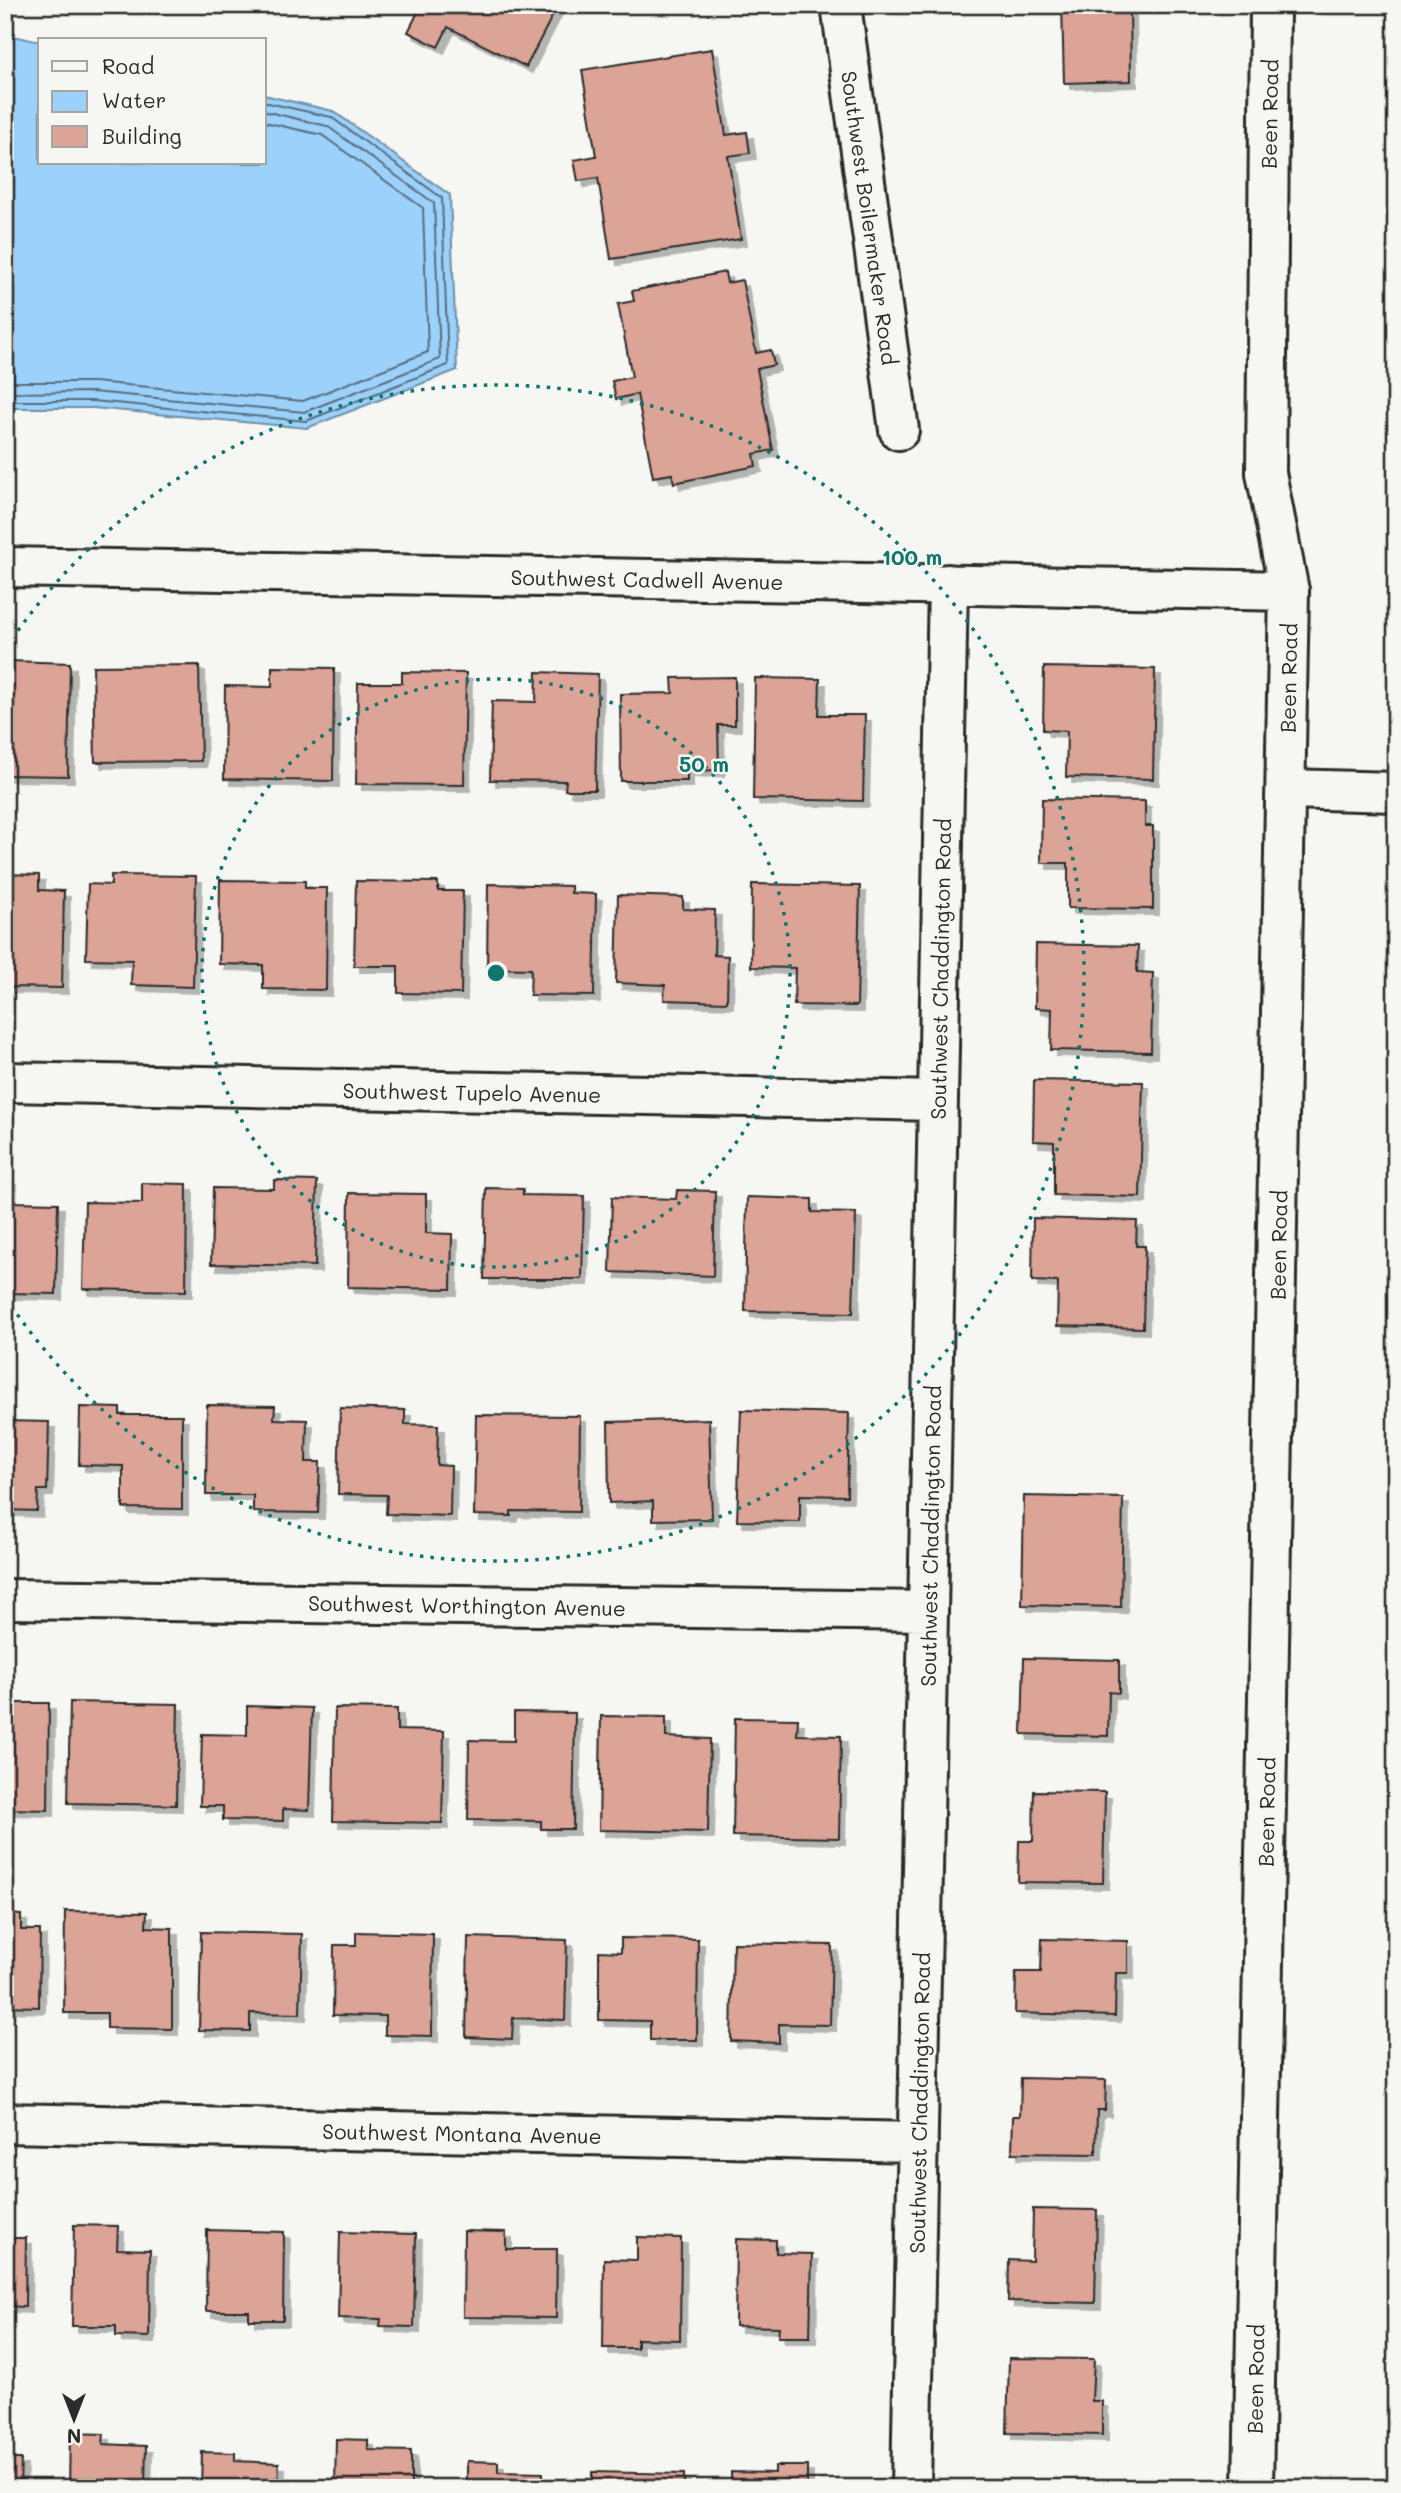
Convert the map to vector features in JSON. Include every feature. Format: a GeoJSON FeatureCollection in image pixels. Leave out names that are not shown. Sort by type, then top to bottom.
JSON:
{"type":"FeatureCollection","features":[{"type":"Feature","properties":{"kind":"street","name":"Southwest Boilermaker Road"},"geometry":{"type":"LineString","coordinates":[[841,5],[899,430]]}},
{"type":"Feature","properties":{"kind":"street","name":"Been Road"},"geometry":{"type":"LineString","coordinates":[[1253,2488],[1289,591],[1265,473],[1270,5]]}},
{"type":"Feature","properties":{"kind":"street","name":"Southwest Cadwell Avenue"},"geometry":{"type":"LineString","coordinates":[[5,567],[1289,591]]}},
{"type":"Feature","properties":{"kind":"street","name":"Southwest Chaddington Road"},"geometry":{"type":"LineString","coordinates":[[911,2488],[948,584]]}},
{"type":"Feature","properties":{"kind":"street"},"geometry":{"type":"LineString","coordinates":[[1287,789],[1396,792]]}},
{"type":"Feature","properties":{"kind":"street","name":"Southwest Tupelo Avenue"},"geometry":{"type":"LineString","coordinates":[[5,1082],[938,1101]]}},
{"type":"Feature","properties":{"kind":"street","name":"Southwest Worthington Avenue"},"geometry":{"type":"LineString","coordinates":[[5,1598],[928,1611]]}},
{"type":"Feature","properties":{"kind":"street","name":"Southwest Montana Avenue"},"geometry":{"type":"LineString","coordinates":[[5,2123],[918,2142]]}},
{"type":"Feature","properties":{"kind":"water"},"geometry":{"type":"Polygon","coordinates":[[[5,34],[38,42],[38,164],[266,164],[266,95],[333,111],[450,195],[457,370],[307,428],[93,408],[5,408],[5,34]]]}},
{"type":"Feature","properties":{"kind":"building"},"geometry":{"type":"Polygon","coordinates":[[[409,5],[558,5],[526,67],[448,27],[438,47],[408,32],[419,10],[409,5]]]}},
{"type":"Feature","properties":{"kind":"building"},"geometry":{"type":"Polygon","coordinates":[[[1062,5],[1130,5],[1131,81],[1064,83],[1062,5]]]}},
{"type":"Feature","properties":{"kind":"building"},"geometry":{"type":"Polygon","coordinates":[[[712,49],[726,135],[747,132],[750,153],[728,156],[741,239],[611,259],[598,178],[578,181],[574,160],[596,156],[582,70],[712,49]]]}},
{"type":"Feature","properties":{"kind":"building"},"geometry":{"type":"Polygon","coordinates":[[[725,272],[727,283],[742,280],[756,353],[771,350],[774,365],[757,369],[773,450],[754,454],[756,466],[674,483],[672,474],[653,477],[637,394],[616,399],[612,381],[632,377],[618,304],[634,301],[632,291],[725,272]]]}},
{"type":"Feature","properties":{"kind":"building"},"geometry":{"type":"Polygon","coordinates":[[[9,661],[70,663],[68,776],[5,775],[5,681],[9,681],[9,661]]]}},
{"type":"Feature","properties":{"kind":"building"},"geometry":{"type":"Polygon","coordinates":[[[199,665],[201,761],[95,762],[93,666],[199,665]]]}},
{"type":"Feature","properties":{"kind":"building"},"geometry":{"type":"Polygon","coordinates":[[[272,667],[334,668],[333,781],[224,779],[225,686],[272,687],[272,667]]]}},
{"type":"Feature","properties":{"kind":"building"},"geometry":{"type":"Polygon","coordinates":[[[1044,667],[1155,669],[1153,779],[1066,777],[1067,731],[1043,730],[1044,667]]]}},
{"type":"Feature","properties":{"kind":"building"},"geometry":{"type":"Polygon","coordinates":[[[402,672],[466,673],[464,785],[356,784],[358,683],[402,683],[402,672]]]}},
{"type":"Feature","properties":{"kind":"building"},"geometry":{"type":"Polygon","coordinates":[[[537,672],[598,674],[595,790],[565,790],[566,781],[490,780],[492,701],[536,702],[537,672]]]}},
{"type":"Feature","properties":{"kind":"building"},"geometry":{"type":"Polygon","coordinates":[[[735,677],[735,725],[718,725],[719,770],[687,771],[687,781],[621,781],[620,694],[673,693],[672,678],[735,677]]]}},
{"type":"Feature","properties":{"kind":"building"},"geometry":{"type":"Polygon","coordinates":[[[755,678],[820,679],[819,715],[865,715],[863,801],[753,799],[755,678]]]}},
{"type":"Feature","properties":{"kind":"building"},"geometry":{"type":"Polygon","coordinates":[[[1042,799],[1145,801],[1145,826],[1153,826],[1153,909],[1068,908],[1068,863],[1041,863],[1042,799]]]}},
{"type":"Feature","properties":{"kind":"building"},"geometry":{"type":"Polygon","coordinates":[[[5,874],[39,875],[39,890],[64,891],[62,988],[5,987],[5,874]]]}},
{"type":"Feature","properties":{"kind":"building"},"geometry":{"type":"Polygon","coordinates":[[[111,875],[196,876],[193,987],[131,985],[132,960],[86,959],[88,884],[111,885],[111,875]]]}},
{"type":"Feature","properties":{"kind":"building"},"geometry":{"type":"Polygon","coordinates":[[[220,880],[305,881],[305,888],[327,888],[326,990],[263,989],[263,965],[219,964],[220,880]]]}},
{"type":"Feature","properties":{"kind":"building"},"geometry":{"type":"Polygon","coordinates":[[[356,881],[438,882],[438,891],[463,891],[461,994],[398,993],[398,966],[354,966],[356,881]]]}},
{"type":"Feature","properties":{"kind":"building"},"geometry":{"type":"Polygon","coordinates":[[[488,884],[571,886],[571,893],[596,894],[594,996],[530,995],[531,969],[487,968],[488,884]]]}},
{"type":"Feature","properties":{"kind":"building"},"geometry":{"type":"Polygon","coordinates":[[[752,884],[860,886],[857,1006],[794,1005],[795,968],[751,967],[752,884]]]}},
{"type":"Feature","properties":{"kind":"building"},"geometry":{"type":"Polygon","coordinates":[[[618,895],[683,897],[683,909],[715,910],[714,955],[728,956],[727,1002],[664,1000],[665,985],[616,983],[618,895]]]}},
{"type":"Feature","properties":{"kind":"building"},"geometry":{"type":"Polygon","coordinates":[[[1036,944],[1138,946],[1137,972],[1153,973],[1151,1052],[1051,1050],[1052,1009],[1035,1008],[1036,944]]]}},
{"type":"Feature","properties":{"kind":"building"},"geometry":{"type":"Polygon","coordinates":[[[1034,1080],[1143,1082],[1140,1197],[1054,1195],[1054,1142],[1033,1141],[1034,1080]]]}},
{"type":"Feature","properties":{"kind":"building"},"geometry":{"type":"Polygon","coordinates":[[[5,1179],[11,1179],[10,1202],[58,1203],[56,1294],[5,1293],[5,1179]]]}},
{"type":"Feature","properties":{"kind":"building"},"geometry":{"type":"Polygon","coordinates":[[[274,1180],[317,1181],[315,1266],[211,1264],[213,1188],[274,1189],[274,1180]]]}},
{"type":"Feature","properties":{"kind":"building"},"geometry":{"type":"Polygon","coordinates":[[[142,1183],[187,1184],[186,1291],[83,1289],[85,1202],[142,1203],[142,1183]]]}},
{"type":"Feature","properties":{"kind":"building"},"geometry":{"type":"Polygon","coordinates":[[[486,1188],[523,1189],[523,1195],[584,1196],[582,1279],[484,1279],[486,1188]]]}},
{"type":"Feature","properties":{"kind":"building"},"geometry":{"type":"Polygon","coordinates":[[[677,1190],[715,1191],[713,1276],[610,1272],[612,1197],[676,1199],[677,1190]]]}},
{"type":"Feature","properties":{"kind":"building"},"geometry":{"type":"Polygon","coordinates":[[[349,1193],[426,1194],[426,1233],[452,1234],[451,1289],[348,1287],[349,1193]]]}},
{"type":"Feature","properties":{"kind":"building"},"geometry":{"type":"Polygon","coordinates":[[[747,1197],[812,1199],[812,1212],[856,1213],[853,1313],[745,1311],[747,1197]]]}},
{"type":"Feature","properties":{"kind":"building"},"geometry":{"type":"Polygon","coordinates":[[[1033,1218],[1137,1221],[1136,1246],[1145,1246],[1143,1328],[1057,1326],[1058,1282],[1032,1281],[1033,1218]]]}},
{"type":"Feature","properties":{"kind":"building"},"geometry":{"type":"Polygon","coordinates":[[[207,1405],[275,1406],[274,1419],[307,1420],[306,1462],[320,1462],[318,1513],[253,1512],[253,1495],[206,1495],[207,1405]]]}},
{"type":"Feature","properties":{"kind":"building"},"geometry":{"type":"Polygon","coordinates":[[[80,1407],[120,1408],[120,1415],[182,1415],[182,1509],[123,1508],[123,1466],[79,1465],[80,1407]]]}},
{"type":"Feature","properties":{"kind":"building"},"geometry":{"type":"Polygon","coordinates":[[[340,1408],[405,1410],[405,1424],[438,1425],[437,1465],[451,1466],[450,1516],[386,1514],[387,1495],[338,1494],[340,1408]]]}},
{"type":"Feature","properties":{"kind":"building"},"geometry":{"type":"Polygon","coordinates":[[[741,1410],[849,1413],[847,1496],[800,1495],[800,1522],[737,1521],[741,1410]]]}},
{"type":"Feature","properties":{"kind":"building"},"geometry":{"type":"Polygon","coordinates":[[[476,1415],[580,1416],[579,1512],[511,1511],[511,1516],[474,1515],[476,1415]]]}},
{"type":"Feature","properties":{"kind":"building"},"geometry":{"type":"Polygon","coordinates":[[[709,1419],[712,1519],[653,1520],[653,1501],[609,1503],[608,1422],[709,1419]]]}},
{"type":"Feature","properties":{"kind":"building"},"geometry":{"type":"Polygon","coordinates":[[[5,1421],[49,1422],[47,1490],[38,1490],[37,1511],[6,1510],[5,1421]]]}},
{"type":"Feature","properties":{"kind":"building"},"geometry":{"type":"Polygon","coordinates":[[[1024,1496],[1123,1498],[1121,1607],[1022,1605],[1024,1496]]]}},
{"type":"Feature","properties":{"kind":"building"},"geometry":{"type":"Polygon","coordinates":[[[1024,1658],[1119,1660],[1119,1693],[1109,1692],[1108,1736],[1022,1734],[1024,1658]]]}},
{"type":"Feature","properties":{"kind":"building"},"geometry":{"type":"Polygon","coordinates":[[[70,1702],[178,1704],[176,1805],[68,1803],[70,1702]]]}},
{"type":"Feature","properties":{"kind":"building"},"geometry":{"type":"Polygon","coordinates":[[[5,1703],[49,1703],[48,1810],[5,1809],[5,1703]]]}},
{"type":"Feature","properties":{"kind":"building"},"geometry":{"type":"Polygon","coordinates":[[[247,1706],[312,1708],[309,1810],[283,1809],[283,1821],[223,1820],[223,1806],[200,1806],[202,1734],[247,1735],[247,1706]]]}},
{"type":"Feature","properties":{"kind":"building"},"geometry":{"type":"Polygon","coordinates":[[[335,1708],[397,1709],[397,1730],[444,1731],[442,1823],[333,1821],[335,1708]]]}},
{"type":"Feature","properties":{"kind":"building"},"geometry":{"type":"Polygon","coordinates":[[[514,1712],[575,1713],[573,1829],[541,1829],[541,1821],[468,1820],[469,1740],[514,1741],[514,1712]]]}},
{"type":"Feature","properties":{"kind":"building"},"geometry":{"type":"Polygon","coordinates":[[[601,1716],[666,1717],[666,1737],[710,1739],[708,1832],[599,1830],[601,1716]]]}},
{"type":"Feature","properties":{"kind":"building"},"geometry":{"type":"Polygon","coordinates":[[[735,1718],[798,1719],[797,1735],[841,1736],[839,1838],[733,1836],[735,1718]]]}},
{"type":"Feature","properties":{"kind":"building"},"geometry":{"type":"Polygon","coordinates":[[[1034,1791],[1105,1792],[1103,1883],[1018,1882],[1019,1841],[1033,1841],[1034,1791]]]}},
{"type":"Feature","properties":{"kind":"building"},"geometry":{"type":"Polygon","coordinates":[[[65,1911],[147,1912],[146,1927],[172,1928],[172,2029],[107,2028],[107,2013],[64,2013],[65,1911]]]}},
{"type":"Feature","properties":{"kind":"building"},"geometry":{"type":"Polygon","coordinates":[[[5,1914],[21,1915],[21,1930],[40,1930],[39,2007],[5,2006],[5,1914]]]}},
{"type":"Feature","properties":{"kind":"building"},"geometry":{"type":"Polygon","coordinates":[[[201,1932],[302,1934],[300,2014],[250,2013],[250,2031],[199,2030],[201,1932]]]}},
{"type":"Feature","properties":{"kind":"building"},"geometry":{"type":"Polygon","coordinates":[[[356,1932],[433,1934],[432,2036],[385,2035],[385,2016],[333,2015],[334,1945],[356,1945],[356,1932]]]}},
{"type":"Feature","properties":{"kind":"building"},"geometry":{"type":"Polygon","coordinates":[[[468,1937],[567,1940],[565,2020],[513,2018],[512,2039],[466,2037],[468,1937]]]}},
{"type":"Feature","properties":{"kind":"building"},"geometry":{"type":"Polygon","coordinates":[[[621,1938],[698,1939],[697,2040],[650,2040],[650,2021],[599,2020],[599,1951],[621,1952],[621,1938]]]}},
{"type":"Feature","properties":{"kind":"building"},"geometry":{"type":"Polygon","coordinates":[[[1042,1939],[1128,1941],[1128,1973],[1116,1973],[1115,2016],[1015,2013],[1016,1972],[1041,1972],[1042,1939]]]}},
{"type":"Feature","properties":{"kind":"building"},"geometry":{"type":"Polygon","coordinates":[[[733,1943],[832,1945],[830,2025],[779,2024],[779,2043],[731,2041],[733,1943]]]}},
{"type":"Feature","properties":{"kind":"building"},"geometry":{"type":"Polygon","coordinates":[[[1021,2078],[1106,2080],[1105,2110],[1097,2110],[1096,2154],[1012,2153],[1013,2116],[1020,2116],[1021,2078]]]}},
{"type":"Feature","properties":{"kind":"building"},"geometry":{"type":"Polygon","coordinates":[[[1033,2209],[1097,2210],[1095,2303],[1008,2301],[1009,2260],[1032,2261],[1033,2209]]]}},
{"type":"Feature","properties":{"kind":"building"},"geometry":{"type":"Polygon","coordinates":[[[74,2225],[118,2226],[117,2249],[150,2250],[149,2337],[116,2336],[116,2326],[72,2326],[74,2225]]]}},
{"type":"Feature","properties":{"kind":"building"},"geometry":{"type":"Polygon","coordinates":[[[207,2230],[284,2232],[283,2320],[249,2320],[249,2311],[206,2311],[207,2230]]]}},
{"type":"Feature","properties":{"kind":"building"},"geometry":{"type":"Polygon","coordinates":[[[464,2231],[506,2232],[506,2249],[557,2249],[556,2318],[463,2317],[464,2231]]]}},
{"type":"Feature","properties":{"kind":"building"},"geometry":{"type":"Polygon","coordinates":[[[340,2232],[416,2234],[414,2327],[380,2326],[381,2319],[338,2318],[340,2232]]]}},
{"type":"Feature","properties":{"kind":"building"},"geometry":{"type":"Polygon","coordinates":[[[637,2237],[681,2238],[680,2340],[637,2339],[637,2348],[603,2348],[604,2259],[637,2260],[637,2237]]]}},
{"type":"Feature","properties":{"kind":"building"},"geometry":{"type":"Polygon","coordinates":[[[5,2238],[26,2238],[25,2307],[5,2306],[5,2238]]]}},
{"type":"Feature","properties":{"kind":"building"},"geometry":{"type":"Polygon","coordinates":[[[736,2239],[776,2240],[776,2253],[812,2254],[810,2337],[778,2337],[779,2327],[735,2326],[736,2239]]]}},
{"type":"Feature","properties":{"kind":"building"},"geometry":{"type":"Polygon","coordinates":[[[1009,2358],[1094,2359],[1092,2401],[1102,2401],[1102,2435],[1007,2433],[1009,2358]]]}},
{"type":"Feature","properties":{"kind":"building"},"geometry":{"type":"Polygon","coordinates":[[[70,2433],[104,2434],[103,2444],[146,2446],[145,2488],[69,2488],[70,2433]]]}},
{"type":"Feature","properties":{"kind":"building"},"geometry":{"type":"Polygon","coordinates":[[[336,2439],[368,2440],[368,2450],[411,2451],[411,2488],[335,2488],[336,2439]]]}},
{"type":"Feature","properties":{"kind":"building"},"geometry":{"type":"Polygon","coordinates":[[[202,2452],[235,2453],[235,2461],[279,2463],[278,2488],[201,2488],[202,2452]]]}},
{"type":"Feature","properties":{"kind":"building"},"geometry":{"type":"Polygon","coordinates":[[[5,2459],[21,2459],[20,2488],[5,2488],[5,2459]]]}},
{"type":"Feature","properties":{"kind":"building"},"geometry":{"type":"Polygon","coordinates":[[[467,2461],[498,2462],[498,2472],[543,2473],[543,2488],[467,2488],[467,2461]]]}},
{"type":"Feature","properties":{"kind":"building"},"geometry":{"type":"Polygon","coordinates":[[[775,2466],[807,2466],[807,2488],[731,2488],[731,2472],[775,2473],[775,2466]]]}},
{"type":"Feature","properties":{"kind":"building"},"geometry":{"type":"Polygon","coordinates":[[[592,2472],[684,2474],[684,2488],[592,2488],[592,2472]]]}}]}
